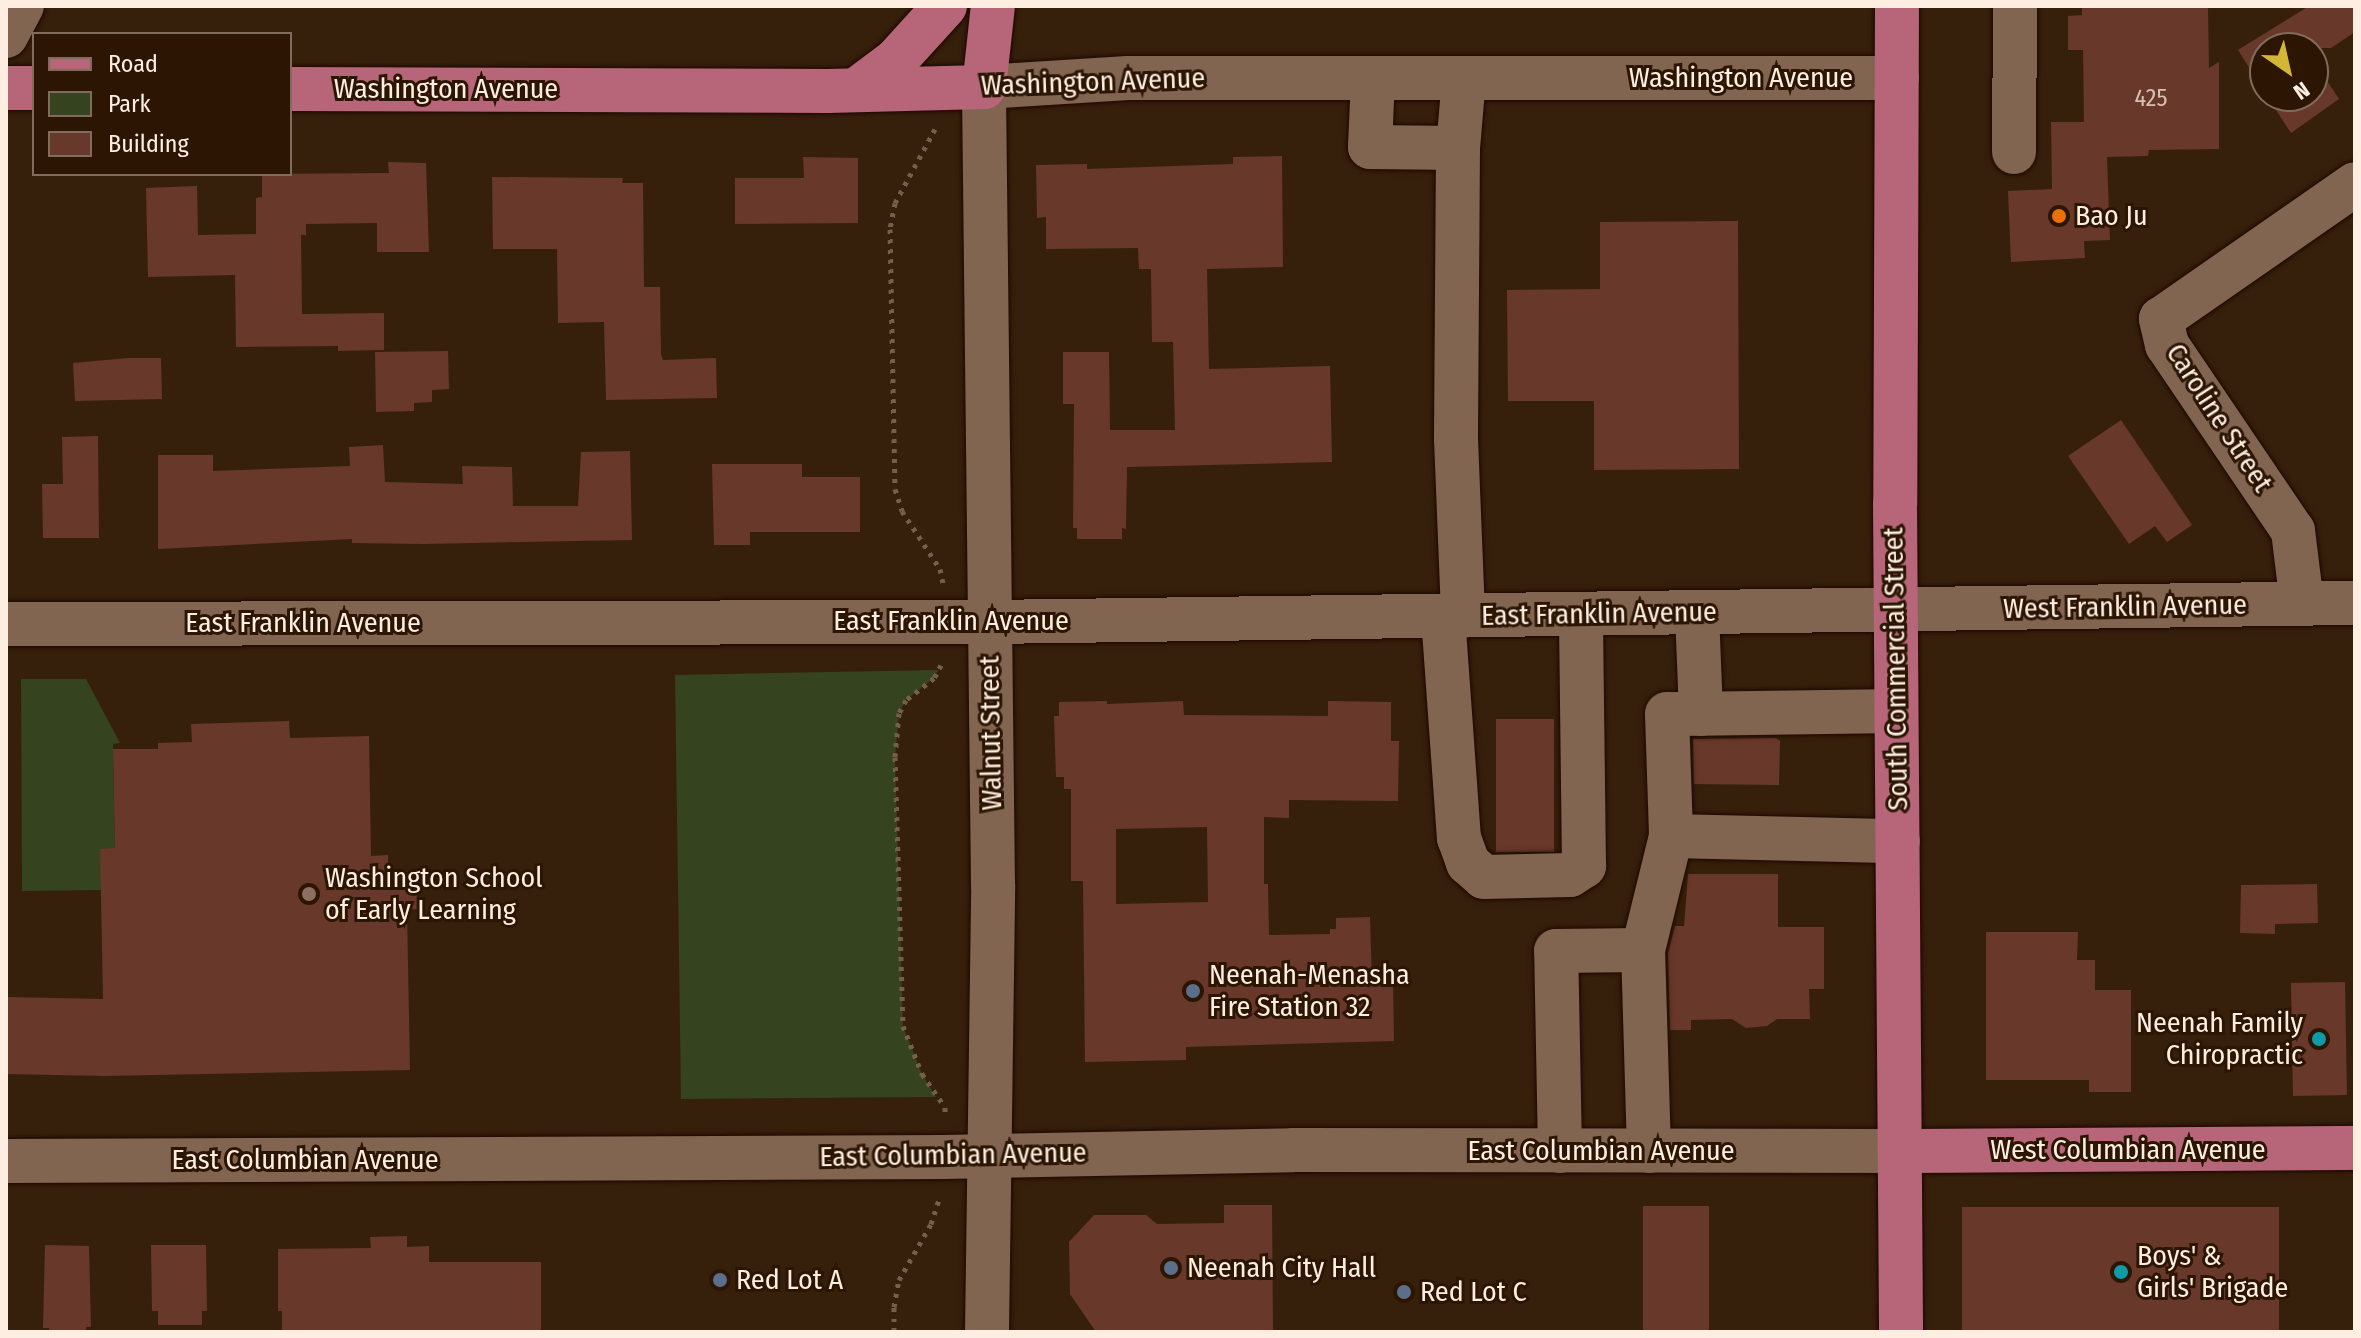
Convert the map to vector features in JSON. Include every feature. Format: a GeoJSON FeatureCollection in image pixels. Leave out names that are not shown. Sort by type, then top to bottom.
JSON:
{"type":"FeatureCollection","features":[{"type":"Feature","properties":{"kind":"main road"},"geometry":{"type":"LineString","coordinates":[[856,90],[896,60],[945,6]]}},
{"type":"Feature","properties":{"kind":"main road"},"geometry":{"type":"LineString","coordinates":[[984,87],[993,6]]}},
{"type":"Feature","properties":{"kind":"main road","name":"South Commercial Street"},"geometry":{"type":"LineString","coordinates":[[1897,6],[1896,711],[1901,1332]]}},
{"type":"Feature","properties":{"kind":"main road","name":"Washington Avenue"},"geometry":{"type":"LineString","coordinates":[[292,89],[856,90],[984,87]]}},
{"type":"Feature","properties":{"kind":"main road"},"geometry":{"type":"LineString","coordinates":[[6,88],[32,88]]}},
{"type":"Feature","properties":{"kind":"main road","name":"West Columbian Avenue"},"geometry":{"type":"LineString","coordinates":[[1900,1151],[2355,1148]]}},
{"type":"Feature","properties":{"kind":"street"},"geometry":{"type":"LineString","coordinates":[[6,36],[22,6]]}},
{"type":"Feature","properties":{"kind":"street"},"geometry":{"type":"LineString","coordinates":[[2014,152],[2015,6]]}},
{"type":"Feature","properties":{"kind":"street","name":"Washington Avenue"},"geometry":{"type":"LineString","coordinates":[[984,87],[1128,78],[1897,78]]}},
{"type":"Feature","properties":{"kind":"street"},"geometry":{"type":"LineString","coordinates":[[1373,78],[1370,147],[1458,148]]}},
{"type":"Feature","properties":{"kind":"street"},"geometry":{"type":"LineString","coordinates":[[1464,78],[1458,148],[1453,616],[1459,838],[1468,863],[1484,877],[1570,875],[1584,866],[1581,614]]}},
{"type":"Feature","properties":{"kind":"street","name":"Walnut Street"},"geometry":{"type":"LineString","coordinates":[[984,87],[993,885],[987,1332]]}},
{"type":"Feature","properties":{"kind":"street","name":"Caroline Street"},"geometry":{"type":"LineString","coordinates":[[2302,604],[2293,531],[2167,345],[2161,319],[2355,184]]}},
{"type":"Feature","properties":{"kind":"street","name":"West Franklin Avenue"},"geometry":{"type":"LineString","coordinates":[[1896,611],[2355,603]]}},
{"type":"Feature","properties":{"kind":"street","name":"East Franklin Avenue"},"geometry":{"type":"LineString","coordinates":[[6,624],[989,622],[1896,611]]}},
{"type":"Feature","properties":{"kind":"street"},"geometry":{"type":"LineString","coordinates":[[1697,613],[1701,714]]}},
{"type":"Feature","properties":{"kind":"street"},"geometry":{"type":"LineString","coordinates":[[1649,1151],[1643,950],[1671,836],[1667,714],[1896,711]]}},
{"type":"Feature","properties":{"kind":"street"},"geometry":{"type":"LineString","coordinates":[[1671,836],[1898,841]]}},
{"type":"Feature","properties":{"kind":"street"},"geometry":{"type":"LineString","coordinates":[[1560,1151],[1556,951],[1643,950]]}},
{"type":"Feature","properties":{"kind":"street","name":"East Columbian Avenue"},"geometry":{"type":"LineString","coordinates":[[6,1161],[990,1156],[1293,1150],[1900,1151]]}},
{"type":"Feature","properties":{"kind":"green space"},"geometry":{"type":"Polygon","coordinates":[[[938,670],[934,678],[906,700],[899,713],[895,757],[903,1026],[922,1074],[936,1097],[681,1099],[675,675],[938,670]]]}},
{"type":"Feature","properties":{"kind":"green space"},"geometry":{"type":"Polygon","coordinates":[[[21,679],[86,679],[120,743],[113,744],[115,848],[101,890],[22,891],[21,679]]]}},
{"type":"Feature","properties":{"kind":"building"},"geometry":{"type":"Polygon","coordinates":[[[2082,6],[2208,8],[2209,68],[2219,62],[2219,149],[2149,150],[2148,156],[2107,157],[2110,240],[2084,241],[2085,258],[2011,262],[2008,191],[2052,189],[2051,122],[2084,122],[2083,50],[2068,50],[2068,16],[2082,15],[2082,6]]]}},
{"type":"Feature","properties":{"kind":"building"},"geometry":{"type":"Polygon","coordinates":[[[2309,6],[2355,6],[2355,32],[2331,48],[2329,32],[2267,32],[2309,6]]]}},
{"type":"Feature","properties":{"kind":"building"},"geometry":{"type":"Polygon","coordinates":[[[2249,43],[2249,68],[2238,50],[2249,43]]]}},
{"type":"Feature","properties":{"kind":"building"},"geometry":{"type":"Polygon","coordinates":[[[2329,84],[2339,99],[2329,106],[2329,84]]]}},
{"type":"Feature","properties":{"kind":"building"},"geometry":{"type":"Polygon","coordinates":[[[2277,112],[2321,112],[2291,133],[2277,112]]]}},
{"type":"Feature","properties":{"kind":"building"},"geometry":{"type":"Polygon","coordinates":[[[1282,156],[1283,267],[1207,269],[1209,369],[1330,366],[1332,462],[1127,467],[1126,529],[1122,528],[1122,539],[1077,539],[1077,528],[1073,528],[1074,404],[1063,404],[1063,352],[1109,352],[1110,430],[1175,430],[1173,342],[1152,342],[1151,269],[1139,269],[1138,248],[1046,249],[1046,217],[1037,218],[1036,165],[1087,164],[1087,169],[1233,164],[1233,157],[1282,156]]]}},
{"type":"Feature","properties":{"kind":"building"},"geometry":{"type":"Polygon","coordinates":[[[803,157],[858,158],[858,223],[735,224],[735,178],[804,178],[803,157]]]}},
{"type":"Feature","properties":{"kind":"building"},"geometry":{"type":"Polygon","coordinates":[[[388,162],[426,163],[429,252],[377,252],[377,223],[306,224],[306,235],[301,235],[302,314],[384,313],[384,350],[338,351],[338,346],[236,347],[235,275],[148,277],[146,188],[197,186],[198,235],[256,234],[256,198],[262,197],[262,176],[389,173],[388,162]]]}},
{"type":"Feature","properties":{"kind":"building"},"geometry":{"type":"Polygon","coordinates":[[[492,177],[623,178],[622,183],[643,183],[644,287],[660,287],[663,360],[716,358],[717,398],[606,400],[604,322],[558,323],[557,249],[493,249],[492,177]]]}},
{"type":"Feature","properties":{"kind":"building"},"geometry":{"type":"Polygon","coordinates":[[[1738,221],[1739,469],[1594,470],[1594,401],[1508,401],[1507,290],[1600,289],[1600,222],[1738,221]]]}},
{"type":"Feature","properties":{"kind":"building"},"geometry":{"type":"Polygon","coordinates":[[[448,351],[449,389],[432,390],[432,402],[414,403],[414,411],[376,412],[375,352],[448,351]]]}},
{"type":"Feature","properties":{"kind":"building"},"geometry":{"type":"Polygon","coordinates":[[[161,358],[162,399],[75,401],[73,363],[161,358]]]}},
{"type":"Feature","properties":{"kind":"building"},"geometry":{"type":"Polygon","coordinates":[[[2121,420],[2192,525],[2167,542],[2155,526],[2129,544],[2068,456],[2121,420]]]}},
{"type":"Feature","properties":{"kind":"building"},"geometry":{"type":"Polygon","coordinates":[[[98,436],[99,538],[43,538],[42,484],[63,484],[62,437],[98,436]]]}},
{"type":"Feature","properties":{"kind":"building"},"geometry":{"type":"Polygon","coordinates":[[[383,445],[385,482],[463,484],[462,466],[512,467],[513,506],[578,506],[581,452],[630,451],[632,540],[423,544],[352,543],[352,539],[158,549],[158,455],[213,455],[213,471],[350,466],[349,447],[383,445]]]}},
{"type":"Feature","properties":{"kind":"building"},"geometry":{"type":"Polygon","coordinates":[[[712,464],[802,464],[802,477],[860,477],[860,532],[750,532],[750,545],[714,545],[712,464]]]}},
{"type":"Feature","properties":{"kind":"building"},"geometry":{"type":"Polygon","coordinates":[[[1183,701],[1184,715],[1328,716],[1328,701],[1391,702],[1391,741],[1399,741],[1398,801],[1289,800],[1289,818],[1264,817],[1264,884],[1268,884],[1269,935],[1330,934],[1330,929],[1336,929],[1336,918],[1370,917],[1372,983],[1393,982],[1394,1041],[1186,1047],[1186,1060],[1085,1062],[1083,881],[1071,881],[1071,789],[1064,789],[1064,777],[1056,777],[1054,716],[1059,716],[1059,702],[1183,701]],[[1207,827],[1116,829],[1116,904],[1208,902],[1207,827]]]}},
{"type":"Feature","properties":{"kind":"building"},"geometry":{"type":"Polygon","coordinates":[[[1496,719],[1554,719],[1554,852],[1496,852],[1496,719]]]}},
{"type":"Feature","properties":{"kind":"building"},"geometry":{"type":"Polygon","coordinates":[[[289,721],[290,738],[369,736],[371,856],[388,855],[388,872],[417,871],[417,909],[407,910],[410,1070],[104,1076],[6,1074],[6,997],[103,999],[100,849],[115,848],[113,749],[158,749],[158,743],[192,742],[191,724],[289,721]]]}},
{"type":"Feature","properties":{"kind":"building"},"geometry":{"type":"Polygon","coordinates":[[[1776,738],[1780,741],[1779,785],[1694,784],[1693,739],[1776,738]]]}},
{"type":"Feature","properties":{"kind":"building"},"geometry":{"type":"Polygon","coordinates":[[[1688,874],[1778,874],[1778,927],[1824,927],[1824,989],[1809,989],[1810,1019],[1777,1019],[1767,1026],[1746,1028],[1732,1019],[1691,1020],[1691,1030],[1670,1030],[1668,953],[1675,926],[1684,926],[1688,874]]]}},
{"type":"Feature","properties":{"kind":"building"},"geometry":{"type":"Polygon","coordinates":[[[2317,884],[2318,923],[2275,924],[2275,934],[2240,933],[2241,885],[2317,884]]]}},
{"type":"Feature","properties":{"kind":"building"},"geometry":{"type":"Polygon","coordinates":[[[1986,932],[2078,932],[2077,960],[2095,960],[2095,990],[2131,990],[2131,1092],[2089,1092],[2089,1080],[1986,1080],[1986,932]]]}},
{"type":"Feature","properties":{"kind":"building","name":"Neenah Family Chiropractic"},"geometry":{"type":"Polygon","coordinates":[[[2345,982],[2347,1095],[2293,1096],[2291,983],[2345,982]]]}},
{"type":"Feature","properties":{"kind":"building","name":"Neenah City Hall"},"geometry":{"type":"Polygon","coordinates":[[[1224,1205],[1272,1205],[1273,1332],[1096,1332],[1070,1294],[1069,1242],[1094,1215],[1146,1215],[1157,1224],[1224,1223],[1224,1205]]]}},
{"type":"Feature","properties":{"kind":"building"},"geometry":{"type":"Polygon","coordinates":[[[1643,1206],[1709,1206],[1709,1332],[1643,1332],[1643,1206]]]}},
{"type":"Feature","properties":{"kind":"building","name":"Boys' & Girls' Brigade"},"geometry":{"type":"Polygon","coordinates":[[[1962,1207],[2279,1207],[2279,1332],[1962,1332],[1962,1207]]]}},
{"type":"Feature","properties":{"kind":"building"},"geometry":{"type":"Polygon","coordinates":[[[407,1236],[407,1247],[429,1246],[429,1262],[541,1262],[541,1332],[282,1331],[282,1311],[278,1311],[278,1249],[371,1248],[370,1237],[407,1236]]]}},
{"type":"Feature","properties":{"kind":"building"},"geometry":{"type":"Polygon","coordinates":[[[45,1245],[89,1246],[91,1327],[86,1327],[86,1332],[49,1332],[49,1328],[43,1328],[45,1245]]]}},
{"type":"Feature","properties":{"kind":"building"},"geometry":{"type":"Polygon","coordinates":[[[151,1245],[206,1245],[207,1311],[202,1311],[202,1325],[158,1325],[158,1311],[152,1311],[151,1245]]]}},
{"type":"Feature","properties":{"kind":"place","name":"Bao Ju"},"geometry":{"type":"Point","coordinates":[2059,216]}},
{"type":"Feature","properties":{"kind":"place","name":"Washington School of Early Learning"},"geometry":{"type":"Point","coordinates":[309,894]}},
{"type":"Feature","properties":{"kind":"place","name":"Neenah-Menasha Fire Station 32"},"geometry":{"type":"Point","coordinates":[1193,991]}},
{"type":"Feature","properties":{"kind":"place","name":"Neenah Family Chiropractic"},"geometry":{"type":"Point","coordinates":[2319,1039]}},
{"type":"Feature","properties":{"kind":"place","name":"Neenah City Hall"},"geometry":{"type":"Point","coordinates":[1171,1268]}},
{"type":"Feature","properties":{"kind":"place","name":"Boys' & Girls' Brigade"},"geometry":{"type":"Point","coordinates":[2121,1272]}},
{"type":"Feature","properties":{"kind":"place","name":"Red Lot A"},"geometry":{"type":"Point","coordinates":[720,1280]}},
{"type":"Feature","properties":{"kind":"place","name":"Red Lot C"},"geometry":{"type":"Point","coordinates":[1404,1292]}}]}
